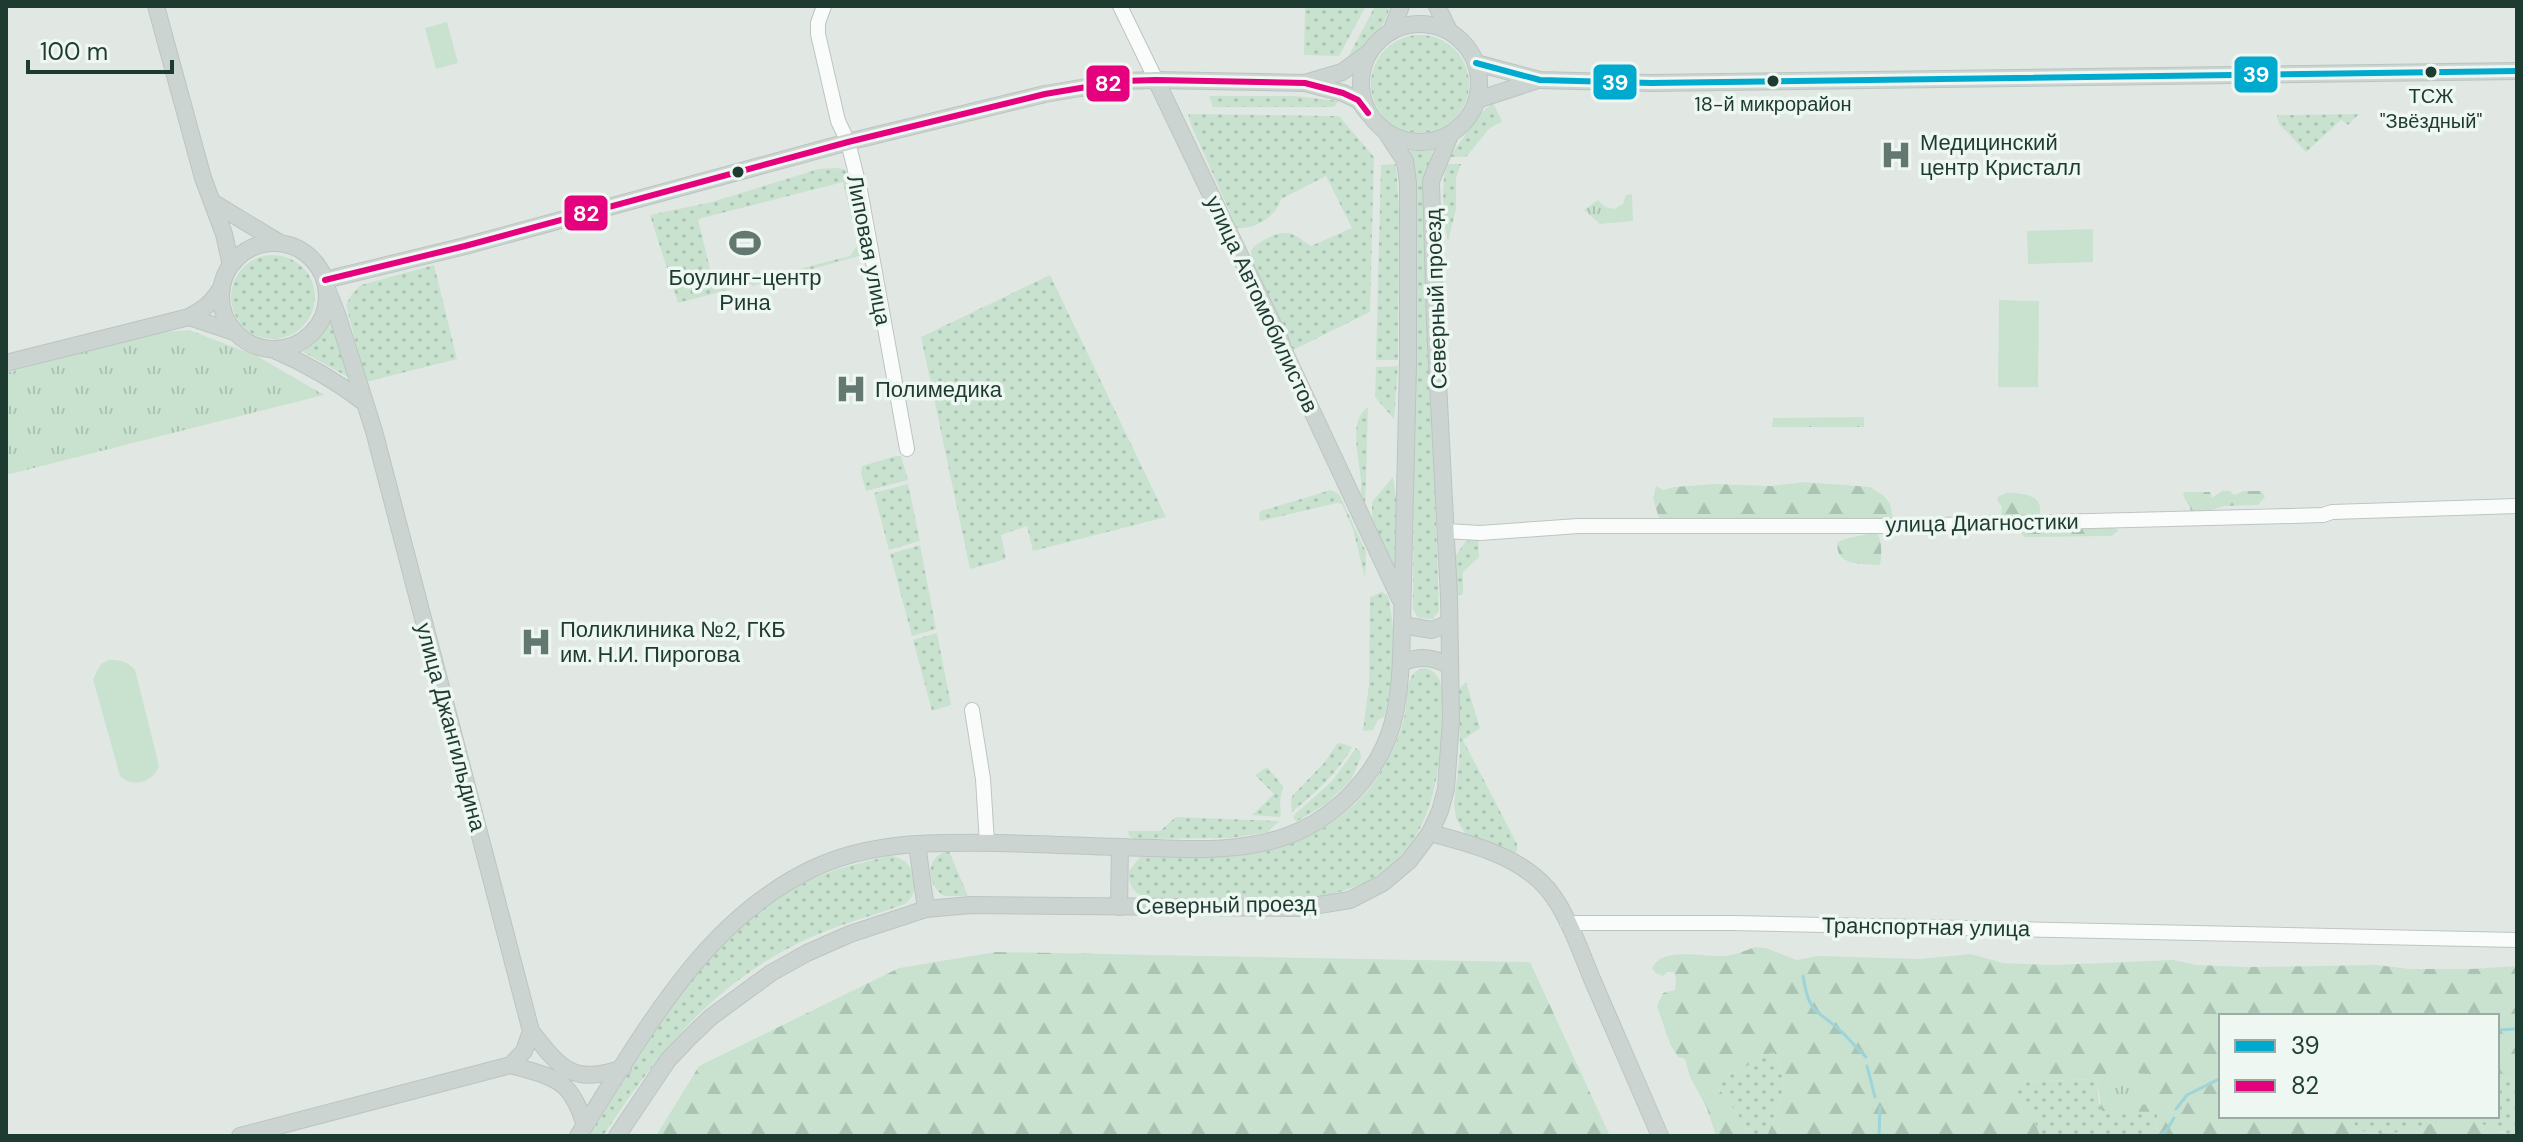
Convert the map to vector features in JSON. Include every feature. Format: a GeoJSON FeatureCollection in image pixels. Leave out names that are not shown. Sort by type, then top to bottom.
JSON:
{"type":"FeatureCollection","features":[{"type":"Feature","properties":{"kind":"main road"},"geometry":{"type":"LineString","coordinates":[[156,6],[203,178],[224,234],[231,265]]}},
{"type":"Feature","properties":{"kind":"main road"},"geometry":{"type":"LineString","coordinates":[[1391,32],[1401,6]]}},
{"type":"Feature","properties":{"kind":"main road"},"geometry":{"type":"LineString","coordinates":[[1437,6],[1449,31]]}},
{"type":"Feature","properties":{"kind":"main road"},"geometry":{"type":"LineString","coordinates":[[326,285],[848,142],[1045,94],[1122,81],[1305,83],[1358,100],[1386,132],[1401,140],[1417,143],[1450,135],[1467,120],[1477,100],[1480,81],[1476,63],[1466,44],[1435,25],[1419,24],[1391,32],[1342,72],[1305,83]]}},
{"type":"Feature","properties":{"kind":"main road"},"geometry":{"type":"LineString","coordinates":[[1368,113],[1361,92],[1362,70],[1371,50]]}},
{"type":"Feature","properties":{"kind":"main road"},"geometry":{"type":"LineString","coordinates":[[1476,63],[1540,80],[1665,83],[2517,71]]}},
{"type":"Feature","properties":{"kind":"main road","name":"улица Автомобилистов"},"geometry":{"type":"LineString","coordinates":[[1156,80],[1402,602]]}},
{"type":"Feature","properties":{"kind":"main road"},"geometry":{"type":"LineString","coordinates":[[1477,100],[1540,80]]}},
{"type":"Feature","properties":{"kind":"main road","name":"Северный проезд"},"geometry":{"type":"LineString","coordinates":[[581,1131],[683,977],[710,944],[758,902],[817,867],[862,852],[917,844],[1194,849],[1240,847],[1289,836],[1314,823],[1351,794],[1383,751],[1394,716],[1401,663],[1408,363],[1408,183],[1405,161],[1386,132]]}},
{"type":"Feature","properties":{"kind":"main road","name":"Северный проезд"},"geometry":{"type":"LineString","coordinates":[[617,1136],[668,1060],[711,1017],[745,990],[807,953],[850,934],[926,909],[1005,904],[1300,908],[1350,900],[1383,883],[1409,861],[1430,833],[1443,800],[1449,758],[1449,623],[1431,181],[1450,135]]}},
{"type":"Feature","properties":{"kind":"main road"},"geometry":{"type":"LineString","coordinates":[[214,203],[280,243],[299,249],[315,262],[326,285],[325,312],[314,331],[296,345],[274,350]]}},
{"type":"Feature","properties":{"kind":"main road"},"geometry":{"type":"LineString","coordinates":[[6,363],[189,317],[214,300],[231,265],[244,252],[261,244],[280,243]]}},
{"type":"Feature","properties":{"kind":"main road","name":"улица Джангильдина"},"geometry":{"type":"LineString","coordinates":[[326,285],[365,403],[531,1031]]}},
{"type":"Feature","properties":{"kind":"main road"},"geometry":{"type":"LineString","coordinates":[[222,286],[223,311],[234,332]]}},
{"type":"Feature","properties":{"kind":"main road"},"geometry":{"type":"LineString","coordinates":[[189,317],[234,332],[259,348],[274,350],[339,383],[365,403]]}},
{"type":"Feature","properties":{"kind":"main road"},"geometry":{"type":"LineString","coordinates":[[1402,625],[1432,630],[1449,623]]}},
{"type":"Feature","properties":{"kind":"main road"},"geometry":{"type":"LineString","coordinates":[[1401,663],[1415,657],[1436,658],[1450,666]]}},
{"type":"Feature","properties":{"kind":"main road"},"geometry":{"type":"LineString","coordinates":[[1430,833],[1488,851],[1544,884],[1567,923],[1660,1136]]}},
{"type":"Feature","properties":{"kind":"main road"},"geometry":{"type":"LineString","coordinates":[[917,844],[926,909]]}},
{"type":"Feature","properties":{"kind":"main road"},"geometry":{"type":"LineString","coordinates":[[1119,907],[1120,847]]}},
{"type":"Feature","properties":{"kind":"main road"},"geometry":{"type":"LineString","coordinates":[[511,1065],[524,1051],[531,1031],[565,1070],[589,1075],[607,1074],[623,1068]]}},
{"type":"Feature","properties":{"kind":"main road"},"geometry":{"type":"LineString","coordinates":[[240,1136],[511,1065],[563,1084],[572,1093],[581,1131]]}},
{"type":"Feature","properties":{"kind":"street","name":"Липовая улица"},"geometry":{"type":"LineString","coordinates":[[824,6],[818,34],[869,234],[871,263],[907,449]]}},
{"type":"Feature","properties":{"kind":"street","name":"улица Автомобилистов"},"geometry":{"type":"LineString","coordinates":[[1120,6],[1156,80]]}},
{"type":"Feature","properties":{"kind":"street","name":"улица Диагностики"},"geometry":{"type":"LineString","coordinates":[[1446,531],[1480,533],[1578,526],[1654,525],[1899,526],[2323,515],[2332,512],[2517,506]]}},
{"type":"Feature","properties":{"kind":"street"},"geometry":{"type":"LineString","coordinates":[[972,710],[983,779],[987,843]]}},
{"type":"Feature","properties":{"kind":"street","name":"Транспортная улица"},"geometry":{"type":"LineString","coordinates":[[1567,923],[1732,923],[2517,940]]}},
{"type":"Feature","properties":{"kind":"green space"},"geometry":{"type":"Polygon","coordinates":[[[1305,6],[1366,6],[1339,56],[1304,55],[1305,6]]]}},
{"type":"Feature","properties":{"kind":"green space"},"geometry":{"type":"Polygon","coordinates":[[[1375,6],[1390,6],[1383,24],[1345,63],[1375,6]]]}},
{"type":"Feature","properties":{"kind":"green space"},"geometry":{"type":"Polygon","coordinates":[[[447,22],[458,63],[436,69],[425,28],[447,22]]]}},
{"type":"Feature","properties":{"kind":"green space"},"geometry":{"type":"Polygon","coordinates":[[[1420,35],[1439,39],[1454,50],[1465,65],[1469,84],[1465,103],[1454,118],[1439,129],[1420,133],[1401,129],[1386,118],[1375,103],[1371,84],[1375,65],[1386,50],[1401,39],[1420,35]]]}},
{"type":"Feature","properties":{"kind":"green space"},"geometry":{"type":"Polygon","coordinates":[[[1209,96],[1294,96],[1339,101],[1334,107],[1213,107],[1209,96]]]}},
{"type":"Feature","properties":{"kind":"green space"},"geometry":{"type":"Polygon","coordinates":[[[1493,103],[1502,121],[1489,129],[1466,157],[1449,157],[1482,112],[1493,103]]]}},
{"type":"Feature","properties":{"kind":"green space"},"geometry":{"type":"Polygon","coordinates":[[[1188,114],[1339,116],[1374,157],[1370,312],[1293,350],[1251,259],[1251,250],[1278,234],[1293,234],[1311,246],[1352,228],[1326,176],[1281,199],[1275,211],[1264,221],[1251,227],[1237,228],[1188,114]]]}},
{"type":"Feature","properties":{"kind":"green space"},"geometry":{"type":"Polygon","coordinates":[[[2359,114],[2348,125],[2341,120],[2306,152],[2279,124],[2277,115],[2359,114]]]}},
{"type":"Feature","properties":{"kind":"green space"},"geometry":{"type":"Polygon","coordinates":[[[1410,150],[1433,150],[1425,178],[1439,611],[1433,619],[1418,618],[1413,609],[1415,178],[1410,150]]]}},
{"type":"Feature","properties":{"kind":"green space"},"geometry":{"type":"Polygon","coordinates":[[[1396,164],[1399,208],[1398,360],[1376,360],[1381,165],[1396,164]]]}},
{"type":"Feature","properties":{"kind":"green space"},"geometry":{"type":"Polygon","coordinates":[[[1446,164],[1461,164],[1456,178],[1456,209],[1448,242],[1443,203],[1446,164]]]}},
{"type":"Feature","properties":{"kind":"green space"},"geometry":{"type":"Polygon","coordinates":[[[819,169],[844,169],[848,175],[859,224],[857,228],[854,228],[843,182],[698,219],[715,290],[850,256],[857,246],[864,244],[862,255],[678,303],[650,215],[712,202],[819,169]]]}},
{"type":"Feature","properties":{"kind":"green space"},"geometry":{"type":"Polygon","coordinates":[[[1632,194],[1633,221],[1600,224],[1584,210],[1598,200],[1605,207],[1614,209],[1623,204],[1626,195],[1632,194]]]}},
{"type":"Feature","properties":{"kind":"green space"},"geometry":{"type":"Polygon","coordinates":[[[2093,229],[2093,262],[2028,264],[2027,231],[2093,229]]]}},
{"type":"Feature","properties":{"kind":"green space"},"geometry":{"type":"Polygon","coordinates":[[[273,255],[289,258],[303,267],[312,281],[315,297],[312,313],[303,327],[289,336],[273,339],[257,336],[243,327],[234,313],[231,297],[234,281],[243,267],[257,258],[273,255]]]}},
{"type":"Feature","properties":{"kind":"green space"},"geometry":{"type":"Polygon","coordinates":[[[434,265],[457,359],[366,382],[346,305],[352,294],[361,285],[434,265]]]}},
{"type":"Feature","properties":{"kind":"green space"},"geometry":{"type":"Polygon","coordinates":[[[1050,275],[1166,517],[1033,551],[1027,526],[1001,535],[1006,559],[970,569],[921,337],[1050,275]]]}},
{"type":"Feature","properties":{"kind":"green space"},"geometry":{"type":"Polygon","coordinates":[[[1999,300],[2039,301],[2038,387],[1998,387],[1999,300]]]}},
{"type":"Feature","properties":{"kind":"green space"},"geometry":{"type":"Polygon","coordinates":[[[333,313],[350,378],[303,352],[315,342],[333,313]]]}},
{"type":"Feature","properties":{"kind":"green space"},"geometry":{"type":"Polygon","coordinates":[[[189,330],[257,356],[324,395],[6,475],[6,373],[153,333],[189,330]]]}},
{"type":"Feature","properties":{"kind":"green space"},"geometry":{"type":"Polygon","coordinates":[[[1398,366],[1394,419],[1375,397],[1376,367],[1398,366]]]}},
{"type":"Feature","properties":{"kind":"green space"},"geometry":{"type":"Polygon","coordinates":[[[1368,407],[1365,513],[1361,502],[1356,431],[1362,413],[1368,407]]]}},
{"type":"Feature","properties":{"kind":"green space"},"geometry":{"type":"Polygon","coordinates":[[[1864,417],[1864,427],[1772,427],[1773,418],[1864,417]]]}},
{"type":"Feature","properties":{"kind":"green space"},"geometry":{"type":"Polygon","coordinates":[[[901,456],[908,480],[866,491],[862,466],[901,456]]]}},
{"type":"Feature","properties":{"kind":"green space"},"geometry":{"type":"Polygon","coordinates":[[[1393,477],[1397,505],[1396,567],[1392,567],[1372,517],[1372,502],[1393,477]]]}},
{"type":"Feature","properties":{"kind":"green space"},"geometry":{"type":"Polygon","coordinates":[[[1803,482],[1870,487],[1884,496],[1893,517],[1889,521],[1660,521],[1653,499],[1656,486],[1664,490],[1715,484],[1771,486],[1803,482]]]}},
{"type":"Feature","properties":{"kind":"green space"},"geometry":{"type":"Polygon","coordinates":[[[908,484],[920,541],[889,550],[874,493],[908,484]]]}},
{"type":"Feature","properties":{"kind":"green space"},"geometry":{"type":"Polygon","coordinates":[[[1331,490],[1339,494],[1366,552],[1365,578],[1353,529],[1342,504],[1260,521],[1261,511],[1331,490]]]}},
{"type":"Feature","properties":{"kind":"green space"},"geometry":{"type":"Polygon","coordinates":[[[2222,491],[2230,491],[2234,495],[2244,491],[2262,491],[2265,497],[2258,505],[2224,506],[2191,513],[2183,496],[2184,492],[2210,492],[2212,498],[2222,491]]]}},
{"type":"Feature","properties":{"kind":"green space"},"geometry":{"type":"Polygon","coordinates":[[[2006,493],[2036,499],[2039,517],[2001,516],[2002,507],[1997,500],[2006,493]]]}},
{"type":"Feature","properties":{"kind":"green space"},"geometry":{"type":"Polygon","coordinates":[[[2064,526],[2075,529],[2114,527],[2118,530],[2112,536],[2025,537],[2018,530],[2064,526]]]}},
{"type":"Feature","properties":{"kind":"green space"},"geometry":{"type":"Polygon","coordinates":[[[1878,534],[1880,542],[1880,565],[1858,564],[1840,556],[1838,542],[1878,534]]]}},
{"type":"Feature","properties":{"kind":"green space"},"geometry":{"type":"Polygon","coordinates":[[[1478,539],[1479,557],[1463,572],[1463,594],[1459,595],[1455,592],[1456,555],[1466,541],[1478,539]]]}},
{"type":"Feature","properties":{"kind":"green space"},"geometry":{"type":"Polygon","coordinates":[[[920,545],[936,629],[912,636],[890,554],[920,545]]]}},
{"type":"Feature","properties":{"kind":"green space"},"geometry":{"type":"Polygon","coordinates":[[[1382,592],[1388,596],[1393,626],[1391,687],[1384,717],[1378,720],[1373,730],[1363,731],[1369,684],[1370,597],[1382,592]]]}},
{"type":"Feature","properties":{"kind":"green space"},"geometry":{"type":"Polygon","coordinates":[[[937,633],[951,705],[932,711],[913,640],[937,633]]]}},
{"type":"Feature","properties":{"kind":"green space"},"geometry":{"type":"Polygon","coordinates":[[[109,660],[124,662],[135,670],[159,766],[152,776],[142,782],[130,782],[120,776],[93,679],[101,664],[109,660]]]}},
{"type":"Feature","properties":{"kind":"green space"},"geometry":{"type":"Polygon","coordinates":[[[1425,668],[1437,676],[1443,697],[1434,787],[1416,836],[1387,869],[1350,888],[1306,898],[1257,901],[1145,898],[1134,891],[1129,871],[1140,857],[1214,857],[1257,853],[1298,841],[1335,821],[1367,791],[1385,764],[1402,724],[1411,678],[1425,668]]]}},
{"type":"Feature","properties":{"kind":"green space"},"geometry":{"type":"Polygon","coordinates":[[[1466,682],[1480,728],[1463,740],[1517,844],[1514,854],[1466,835],[1456,818],[1454,804],[1460,752],[1459,689],[1466,682]]]}},
{"type":"Feature","properties":{"kind":"green space"},"geometry":{"type":"Polygon","coordinates":[[[1341,743],[1352,747],[1340,765],[1292,812],[1293,795],[1341,743]]]}},
{"type":"Feature","properties":{"kind":"green space"},"geometry":{"type":"Polygon","coordinates":[[[1356,748],[1361,757],[1351,780],[1326,804],[1296,822],[1293,816],[1333,780],[1356,748]]]}},
{"type":"Feature","properties":{"kind":"green space"},"geometry":{"type":"Polygon","coordinates":[[[1267,767],[1283,786],[1281,817],[1252,815],[1274,794],[1255,775],[1267,767]]]}},
{"type":"Feature","properties":{"kind":"green space"},"geometry":{"type":"Polygon","coordinates":[[[1176,817],[1279,821],[1268,832],[1231,838],[1134,839],[1129,836],[1128,831],[1160,831],[1176,817]]]}},
{"type":"Feature","properties":{"kind":"green space"},"geometry":{"type":"Polygon","coordinates":[[[949,851],[968,896],[944,896],[933,884],[932,864],[935,858],[949,851]]]}},
{"type":"Feature","properties":{"kind":"green space"},"geometry":{"type":"Polygon","coordinates":[[[889,856],[904,861],[914,874],[914,890],[905,904],[807,939],[743,976],[716,998],[667,1048],[603,1136],[589,1136],[685,988],[743,925],[778,898],[817,877],[889,856]]]}},
{"type":"Feature","properties":{"kind":"green space"},"geometry":{"type":"Polygon","coordinates":[[[1755,947],[1797,960],[1818,956],[1921,959],[1971,954],[2003,963],[2054,965],[2173,960],[2197,965],[2248,967],[2376,965],[2410,969],[2471,969],[2517,966],[2517,1078],[2499,1079],[2499,1014],[2219,1014],[2219,1118],[2356,1118],[2353,1122],[2359,1131],[2390,1134],[2443,1121],[2478,1122],[2510,1136],[2154,1136],[2158,1112],[2102,1111],[2097,1082],[2092,1079],[2021,1082],[2016,1086],[2015,1094],[2028,1108],[2040,1136],[1767,1136],[1783,1084],[1779,1063],[1773,1052],[1715,1083],[1753,1136],[1716,1136],[1685,1059],[1678,1057],[1670,1044],[1657,1006],[1663,993],[1675,990],[1676,977],[1673,972],[1663,976],[1652,969],[1664,957],[1673,955],[1736,954],[1755,947]]]}},
{"type":"Feature","properties":{"kind":"green space"},"geometry":{"type":"Polygon","coordinates":[[[996,952],[1530,962],[1610,1136],[656,1136],[699,1066],[899,968],[996,952]]]}},
{"type":"Feature","properties":{"kind":"green space"},"geometry":{"type":"Polygon","coordinates":[[[1773,1052],[1782,1074],[1782,1094],[1767,1136],[1753,1136],[1715,1083],[1773,1052]]]}},
{"type":"Feature","properties":{"kind":"green space"},"geometry":{"type":"Polygon","coordinates":[[[2106,1071],[2153,1074],[2150,1105],[2104,1101],[2106,1071]]]}},
{"type":"Feature","properties":{"kind":"green space"},"geometry":{"type":"Polygon","coordinates":[[[2517,1078],[2517,1136],[2501,1131],[2417,1129],[2390,1134],[2359,1131],[2353,1122],[2356,1118],[2499,1118],[2499,1079],[2517,1078]]]}},
{"type":"Feature","properties":{"kind":"green space"},"geometry":{"type":"Polygon","coordinates":[[[2092,1079],[2097,1082],[2099,1104],[2158,1112],[2154,1136],[2040,1136],[2028,1108],[2015,1094],[2015,1086],[2021,1082],[2092,1079]]]}},
{"type":"Feature","properties":{"kind":"waterway"},"geometry":{"type":"LineString","coordinates":[[1803,976],[1812,1006],[1866,1057]]}},
{"type":"Feature","properties":{"kind":"waterway"},"geometry":{"type":"LineString","coordinates":[[2499,1030],[2517,1029]]}},
{"type":"Feature","properties":{"kind":"waterway"},"geometry":{"type":"LineString","coordinates":[[1867,1066],[1875,1097]]}},
{"type":"Feature","properties":{"kind":"waterway"},"geometry":{"type":"LineString","coordinates":[[2176,1109],[2187,1095],[2219,1079]]}},
{"type":"Feature","properties":{"kind":"waterway"},"geometry":{"type":"LineString","coordinates":[[1879,1136],[1880,1107]]}},
{"type":"Feature","properties":{"kind":"waterway"},"geometry":{"type":"LineString","coordinates":[[2160,1136],[2174,1118]]}},
{"type":"Feature","properties":{"kind":"transit line","name":"39"},"geometry":{"type":"LineString","coordinates":[[1476,63],[1540,80],[1651,83],[2517,71]]}},
{"type":"Feature","properties":{"kind":"transit line","name":"82"},"geometry":{"type":"LineString","coordinates":[[325,280],[465,246],[848,142],[1045,94],[1122,81],[1305,83],[1358,100],[1368,113]]}},
{"type":"Feature","properties":{"kind":"place","name":"ТСЖ \"Звёздный\""},"geometry":{"type":"Point","coordinates":[2431,72]}},
{"type":"Feature","properties":{"kind":"place","name":"18-й микрорайон"},"geometry":{"type":"Point","coordinates":[1773,81]}},
{"type":"Feature","properties":{"kind":"place","name":"Медицинский центр Кристалл"},"geometry":{"type":"Point","coordinates":[1896,155]}},
{"type":"Feature","properties":{"kind":"place","name":"Боулинг-центр Рина"},"geometry":{"type":"Point","coordinates":[745,243]}},
{"type":"Feature","properties":{"kind":"place","name":"Полимедика"},"geometry":{"type":"Point","coordinates":[851,389]}},
{"type":"Feature","properties":{"kind":"place","name":"Поликлиника №2, ГКБ им. Н.И. Пирогова"},"geometry":{"type":"Point","coordinates":[536,642]}}]}
